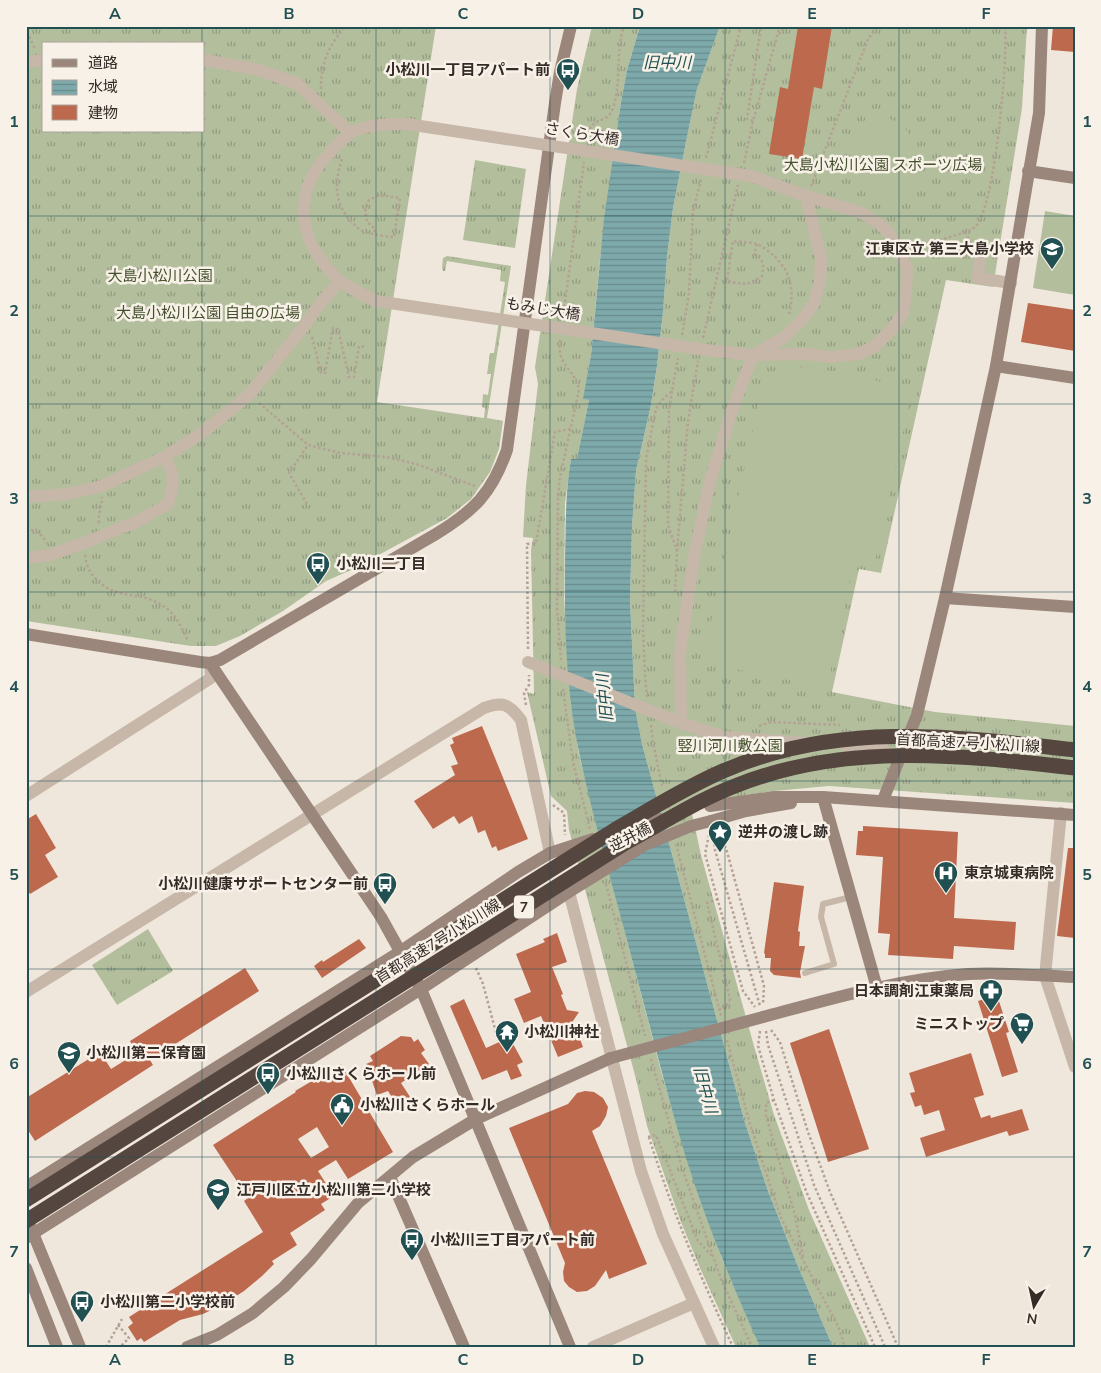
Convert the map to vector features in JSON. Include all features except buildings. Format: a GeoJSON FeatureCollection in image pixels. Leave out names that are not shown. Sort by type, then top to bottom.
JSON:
{"type":"FeatureCollection","features":[{"type":"Feature","properties":{"kind":"highway","name":"首都高速7号小松川線"},"geometry":{"type":"LineString","coordinates":[[26,1200],[616,829],[695,784],[725,770],[792,749],[860,737],[946,738],[1075,750]]}},
{"type":"Feature","properties":{"kind":"highway","name":"首都高速7号小松川線"},"geometry":{"type":"LineString","coordinates":[[28,1227],[628,842],[706,799],[734,786],[795,766],[862,756],[946,756],[1008,760],[1075,768]]}},
{"type":"Feature","properties":{"kind":"street"},"geometry":{"type":"LineString","coordinates":[[26,634],[210,663],[227,657],[448,527],[475,507],[488,492],[501,468],[507,450],[555,103],[564,52],[573,26]]}},
{"type":"Feature","properties":{"kind":"street"},"geometry":{"type":"LineString","coordinates":[[883,800],[917,714],[945,598],[996,366],[1039,113],[1042,26]]}},
{"type":"Feature","properties":{"kind":"street"},"geometry":{"type":"LineString","coordinates":[[205,60],[259,70],[298,84],[350,134]]}},
{"type":"Feature","properties":{"kind":"street","name":"さくら大橋"},"geometry":{"type":"LineString","coordinates":[[350,134],[382,123],[407,124],[744,174],[862,213],[880,224],[889,233],[899,250]]}},
{"type":"Feature","properties":{"kind":"street","name":"もみじ大橋"},"geometry":{"type":"LineString","coordinates":[[350,134],[317,166],[302,205],[303,218],[309,238],[321,260],[340,281],[360,294],[376,301],[702,350],[752,355],[806,354],[831,358],[858,354],[875,346],[893,328],[904,312],[907,268],[899,250]]}},
{"type":"Feature","properties":{"kind":"street"},"geometry":{"type":"LineString","coordinates":[[1028,171],[1075,178]]}},
{"type":"Feature","properties":{"kind":"street"},"geometry":{"type":"LineString","coordinates":[[681,724],[680,652],[695,552],[710,481],[732,410],[752,355],[784,338],[801,321],[814,304],[820,281],[822,259],[806,196]]}},
{"type":"Feature","properties":{"kind":"street"},"geometry":{"type":"LineString","coordinates":[[980,261],[978,278],[1011,283]]}},
{"type":"Feature","properties":{"kind":"street"},"geometry":{"type":"LineString","coordinates":[[26,497],[68,494],[102,486],[164,457],[201,434],[249,395],[304,326],[320,302],[340,281]]}},
{"type":"Feature","properties":{"kind":"street"},"geometry":{"type":"LineString","coordinates":[[996,366],[1075,378]]}},
{"type":"Feature","properties":{"kind":"street"},"geometry":{"type":"LineString","coordinates":[[26,558],[50,555],[84,544],[136,522],[168,504],[174,486],[172,469],[164,457]]}},
{"type":"Feature","properties":{"kind":"street"},"geometry":{"type":"LineString","coordinates":[[945,598],[1075,607]]}},
{"type":"Feature","properties":{"kind":"street"},"geometry":{"type":"LineString","coordinates":[[528,662],[681,724],[724,737],[883,747]]}},
{"type":"Feature","properties":{"kind":"street"},"geometry":{"type":"LineString","coordinates":[[26,796],[210,678],[210,663]]}},
{"type":"Feature","properties":{"kind":"street"},"geometry":{"type":"LineString","coordinates":[[210,663],[381,917],[401,951],[421,989],[570,1347]]}},
{"type":"Feature","properties":{"kind":"street"},"geometry":{"type":"LineString","coordinates":[[26,992],[484,708],[495,704],[512,708],[521,720],[550,853]]}},
{"type":"Feature","properties":{"kind":"street"},"geometry":{"type":"LineString","coordinates":[[26,1187],[401,951],[518,872],[550,853],[636,826],[710,806],[774,797],[883,800],[1075,815]]}},
{"type":"Feature","properties":{"kind":"street"},"geometry":{"type":"LineString","coordinates":[[823,797],[877,988]]}},
{"type":"Feature","properties":{"kind":"street","name":"逆井橋"},"geometry":{"type":"LineString","coordinates":[[28,1227],[421,989],[569,892],[645,846],[691,826],[713,830],[746,811],[823,797]]}},
{"type":"Feature","properties":{"kind":"street"},"geometry":{"type":"LineString","coordinates":[[1060,813],[1045,976],[1075,1066]]}},
{"type":"Feature","properties":{"kind":"street"},"geometry":{"type":"LineString","coordinates":[[569,892],[641,1171],[662,1234],[714,1347]]}},
{"type":"Feature","properties":{"kind":"street"},"geometry":{"type":"LineString","coordinates":[[187,1347],[216,1335],[231,1326],[253,1312],[284,1287],[311,1259],[358,1203],[413,1157],[476,1119],[611,1058],[760,1008],[931,978],[968,974],[1075,976]]}},
{"type":"Feature","properties":{"kind":"street"},"geometry":{"type":"LineString","coordinates":[[390,1177],[464,1347]]}},
{"type":"Feature","properties":{"kind":"street"},"geometry":{"type":"LineString","coordinates":[[28,1227],[80,1347]]}},
{"type":"Feature","properties":{"kind":"street"},"geometry":{"type":"LineString","coordinates":[[26,1268],[57,1347]]}},
{"type":"Feature","properties":{"kind":"street"},"geometry":{"type":"LineString","coordinates":[[593,1347],[694,1303]]}},
{"type":"Feature","properties":{"kind":"lane"},"geometry":{"type":"LineString","coordinates":[[805,974],[834,964],[821,917],[823,904],[851,897]]}},
{"type":"Feature","properties":{"kind":"path"},"geometry":{"type":"LineString","coordinates":[[321,106],[321,71],[327,52],[346,26]]}},
{"type":"Feature","properties":{"kind":"path"},"geometry":{"type":"LineString","coordinates":[[586,148],[588,129],[593,123],[606,118],[615,102],[619,53],[624,26]]}},
{"type":"Feature","properties":{"kind":"path"},"geometry":{"type":"LineString","coordinates":[[705,165],[741,26]]}},
{"type":"Feature","properties":{"kind":"path"},"geometry":{"type":"LineString","coordinates":[[754,121],[747,119],[760,26]]}},
{"type":"Feature","properties":{"kind":"path"},"geometry":{"type":"LineString","coordinates":[[675,598],[674,589],[688,421],[702,350],[744,174],[754,121],[780,26]]}},
{"type":"Feature","properties":{"kind":"path"},"geometry":{"type":"LineString","coordinates":[[778,35],[785,26]]}},
{"type":"Feature","properties":{"kind":"path"},"geometry":{"type":"LineString","coordinates":[[806,196],[868,39],[878,26]]}},
{"type":"Feature","properties":{"kind":"path"},"geometry":{"type":"LineString","coordinates":[[899,250],[965,232],[976,226],[986,205],[1004,85],[1007,42],[1006,26]]}},
{"type":"Feature","properties":{"kind":"path"},"geometry":{"type":"LineString","coordinates":[[26,33],[33,43],[36,61]]}},
{"type":"Feature","properties":{"kind":"path"},"geometry":{"type":"LineString","coordinates":[[342,157],[336,187],[339,203],[346,218],[360,230],[374,234],[394,237],[400,198],[379,195],[369,200],[365,211],[367,222],[375,229],[374,234]]}},
{"type":"Feature","properties":{"kind":"path"},"geometry":{"type":"LineString","coordinates":[[562,320],[584,158]]}},
{"type":"Feature","properties":{"kind":"path"},"geometry":{"type":"LineString","coordinates":[[681,342],[689,293],[693,211],[702,174]]}},
{"type":"Feature","properties":{"kind":"path"},"geometry":{"type":"LineString","coordinates":[[965,232],[980,261]]}},
{"type":"Feature","properties":{"kind":"path"},"geometry":{"type":"LineString","coordinates":[[757,244],[754,254],[760,257],[764,266],[762,276],[752,283],[744,284],[727,281],[733,241],[757,244],[782,263],[791,281],[792,304],[784,338]]}},
{"type":"Feature","properties":{"kind":"path"},"geometry":{"type":"LineString","coordinates":[[304,326],[311,333],[321,372],[325,373],[333,328],[338,329],[348,377],[354,377],[359,346],[365,347]]}},
{"type":"Feature","properties":{"kind":"path"},"geometry":{"type":"LineString","coordinates":[[560,339],[560,358],[577,382],[579,390],[560,477],[558,498],[558,608],[562,669]]}},
{"type":"Feature","properties":{"kind":"path"},"geometry":{"type":"LineString","coordinates":[[677,550],[668,524],[669,411],[679,352]]}},
{"type":"Feature","properties":{"kind":"path"},"geometry":{"type":"LineString","coordinates":[[648,704],[643,628],[646,460],[656,409],[672,391]]}},
{"type":"Feature","properties":{"kind":"path"},"geometry":{"type":"LineString","coordinates":[[249,395],[308,445],[340,453],[386,458],[416,464],[469,483],[488,492]]}},
{"type":"Feature","properties":{"kind":"path"},"geometry":{"type":"LineString","coordinates":[[528,711],[524,693],[529,685],[527,544],[536,543],[555,432],[570,429]]}},
{"type":"Feature","properties":{"kind":"path"},"geometry":{"type":"LineString","coordinates":[[307,504],[289,473],[308,445]]}},
{"type":"Feature","properties":{"kind":"path"},"geometry":{"type":"LineString","coordinates":[[101,536],[98,515],[102,506],[102,486]]}},
{"type":"Feature","properties":{"kind":"path"},"geometry":{"type":"LineString","coordinates":[[26,529],[34,530],[44,537],[50,555]]}},
{"type":"Feature","properties":{"kind":"path"},"geometry":{"type":"LineString","coordinates":[[84,544],[86,564],[92,576],[101,585],[112,592],[161,604],[180,621],[188,641]]}},
{"type":"Feature","properties":{"kind":"path"},"geometry":{"type":"LineString","coordinates":[[563,689],[573,762],[591,835]]}},
{"type":"Feature","properties":{"kind":"path"},"geometry":{"type":"LineString","coordinates":[[752,728],[771,722],[848,726]]}},
{"type":"Feature","properties":{"kind":"path"},"geometry":{"type":"LineString","coordinates":[[650,723],[663,788]]}},
{"type":"Feature","properties":{"kind":"path"},"geometry":{"type":"LineString","coordinates":[[548,802],[564,813],[565,836]]}},
{"type":"Feature","properties":{"kind":"path"},"geometry":{"type":"LineString","coordinates":[[713,830],[705,854],[744,991],[760,1008]]}},
{"type":"Feature","properties":{"kind":"path"},"geometry":{"type":"LineString","coordinates":[[713,830],[726,848],[764,986],[760,1008]]}},
{"type":"Feature","properties":{"kind":"path"},"geometry":{"type":"LineString","coordinates":[[713,830],[715,850],[760,1008]]}},
{"type":"Feature","properties":{"kind":"path"},"geometry":{"type":"LineString","coordinates":[[676,843],[722,1019]]}},
{"type":"Feature","properties":{"kind":"path"},"geometry":{"type":"LineString","coordinates":[[604,878],[646,1042]]}},
{"type":"Feature","properties":{"kind":"path"},"geometry":{"type":"LineString","coordinates":[[718,899],[707,903],[730,999],[726,1008],[719,1009]]}},
{"type":"Feature","properties":{"kind":"path"},"geometry":{"type":"LineString","coordinates":[[476,968],[483,984],[498,1040]]}},
{"type":"Feature","properties":{"kind":"path"},"geometry":{"type":"LineString","coordinates":[[771,1030],[780,1042],[808,1132],[830,1192],[898,1347]]}},
{"type":"Feature","properties":{"kind":"path"},"geometry":{"type":"LineString","coordinates":[[766,1031],[768,1044],[814,1185],[885,1347]]}},
{"type":"Feature","properties":{"kind":"path"},"geometry":{"type":"LineString","coordinates":[[760,1032],[758,1046],[774,1100],[806,1191],[874,1347]]}},
{"type":"Feature","properties":{"kind":"path"},"geometry":{"type":"LineString","coordinates":[[727,1038],[750,1124],[781,1218],[838,1326],[845,1347]]}},
{"type":"Feature","properties":{"kind":"path"},"geometry":{"type":"LineString","coordinates":[[649,1051],[682,1168],[721,1279],[752,1347]]}},
{"type":"Feature","properties":{"kind":"path"},"geometry":{"type":"LineString","coordinates":[[774,1100],[766,1103],[766,1116],[795,1215],[804,1261]]}},
{"type":"Feature","properties":{"kind":"path"},"geometry":{"type":"LineString","coordinates":[[633,1141],[656,1135],[698,1241],[714,1258]]}},
{"type":"Feature","properties":{"kind":"path"},"geometry":{"type":"LineString","coordinates":[[649,1137],[676,1215],[698,1270],[733,1347]]}},
{"type":"Feature","properties":{"kind":"path"},"geometry":{"type":"LineString","coordinates":[[106,1347],[122,1319]]}},
{"type":"Feature","properties":{"kind":"path"},"geometry":{"type":"LineString","coordinates":[[118,1325],[129,1338],[120,1347]]}},
{"type":"Feature","properties":{"kind":"green space","name":"大島小松川公園 自由の広場"},"geometry":{"type":"Polygon","coordinates":[[[26,26],[436,26],[377,402],[484,418],[485,408],[482,407],[483,394],[488,395],[491,374],[487,374],[490,353],[494,353],[505,282],[500,281],[501,270],[447,261],[445,271],[443,271],[443,258],[447,256],[511,266],[487,418],[503,421],[499,449],[490,472],[471,499],[447,518],[349,571],[326,581],[283,611],[240,636],[216,646],[191,646],[26,621],[26,26]]]}},
{"type":"Feature","properties":{"kind":"green space"},"geometry":{"type":"Polygon","coordinates":[[[592,26],[640,26],[627,70],[621,102],[600,259],[591,355],[584,399],[589,400],[577,460],[571,459],[565,503],[564,598],[569,681],[579,755],[661,1071],[687,1159],[722,1259],[760,1347],[736,1347],[681,1222],[647,1126],[569,830],[567,811],[551,796],[527,692],[534,694],[531,550],[533,538],[523,537],[526,485],[538,384],[535,367],[577,89],[592,26]]]}},
{"type":"Feature","properties":{"kind":"green space","name":"大島小松川公園 スポーツ広場"},"geometry":{"type":"Polygon","coordinates":[[[720,26],[1027,26],[1022,108],[993,287],[946,280],[881,573],[859,569],[832,692],[935,712],[1075,726],[1075,803],[829,786],[746,795],[691,809],[701,855],[774,1115],[809,1210],[870,1347],[833,1347],[768,1191],[745,1123],[642,744],[635,708],[630,600],[636,471],[651,405],[657,366],[673,208],[697,89],[720,26]]]}},
{"type":"Feature","properties":{"kind":"green space"},"geometry":{"type":"Polygon","coordinates":[[[869,109],[903,125],[914,142],[920,160],[917,183],[904,205],[843,176],[869,109]]]}},
{"type":"Feature","properties":{"kind":"green space"},"geometry":{"type":"Polygon","coordinates":[[[475,160],[526,169],[515,248],[463,240],[475,160]]]}},
{"type":"Feature","properties":{"kind":"green space"},"geometry":{"type":"Polygon","coordinates":[[[1045,211],[1075,216],[1075,295],[1033,288],[1045,211]]]}},
{"type":"Feature","properties":{"kind":"green space"},"geometry":{"type":"Polygon","coordinates":[[[787,367],[831,371],[904,387],[911,396],[874,566],[854,562],[827,688],[702,662],[764,379],[787,367]]]}},
{"type":"Feature","properties":{"kind":"green space"},"geometry":{"type":"Polygon","coordinates":[[[148,929],[173,971],[117,1005],[92,965],[148,929]]]}},
{"type":"Feature","properties":{"kind":"water","name":"旧中川"},"geometry":{"type":"Polygon","coordinates":[[[640,26],[720,26],[697,89],[673,208],[657,366],[651,405],[636,471],[630,600],[635,708],[642,744],[745,1123],[768,1191],[833,1347],[760,1347],[730,1277],[694,1182],[672,1110],[592,810],[575,733],[569,684],[565,609],[568,484],[571,459],[577,459],[589,400],[583,399],[591,355],[604,219],[621,102],[627,70],[640,26]]]}},
{"type":"Feature","properties":{"kind":"place","name":"小松川一丁目アパート前"},"geometry":{"type":"Point","coordinates":[568,91]}},
{"type":"Feature","properties":{"kind":"place","name":"江東区立 第三大島小学校"},"geometry":{"type":"Point","coordinates":[1052,270]}},
{"type":"Feature","properties":{"kind":"place","name":"小松川二丁目"},"geometry":{"type":"Point","coordinates":[318,585]}},
{"type":"Feature","properties":{"kind":"place","name":"逆井の渡し跡"},"geometry":{"type":"Point","coordinates":[720,853]}},
{"type":"Feature","properties":{"kind":"place","name":"東京城東病院"},"geometry":{"type":"Point","coordinates":[946,894]}},
{"type":"Feature","properties":{"kind":"place","name":"小松川健康サポートセンター前"},"geometry":{"type":"Point","coordinates":[385,905]}},
{"type":"Feature","properties":{"kind":"place","name":"日本調剤江東薬局"},"geometry":{"type":"Point","coordinates":[991,1012]}},
{"type":"Feature","properties":{"kind":"place","name":"ミニストップ"},"geometry":{"type":"Point","coordinates":[1022,1045]}},
{"type":"Feature","properties":{"kind":"place","name":"小松川神社"},"geometry":{"type":"Point","coordinates":[507,1053]}},
{"type":"Feature","properties":{"kind":"place","name":"小松川第二保育園"},"geometry":{"type":"Point","coordinates":[69,1074]}},
{"type":"Feature","properties":{"kind":"place","name":"小松川さくらホール前"},"geometry":{"type":"Point","coordinates":[268,1095]}},
{"type":"Feature","properties":{"kind":"place","name":"小松川さくらホール"},"geometry":{"type":"Point","coordinates":[342,1126]}},
{"type":"Feature","properties":{"kind":"place","name":"江戸川区立小松川第二小学校"},"geometry":{"type":"Point","coordinates":[218,1211]}},
{"type":"Feature","properties":{"kind":"place","name":"小松川三丁目アパート前"},"geometry":{"type":"Point","coordinates":[412,1261]}},
{"type":"Feature","properties":{"kind":"place","name":"小松川第二小学校前"},"geometry":{"type":"Point","coordinates":[82,1323]}},
{"type":"Feature","properties":{"kind":"park label","name":"大島小松川公園"},"geometry":{"type":"Point","coordinates":[160,276]}},
{"type":"Feature","properties":{"kind":"park label","name":"竪川河川敷公園"},"geometry":{"type":"Point","coordinates":[730,746]}}]}
